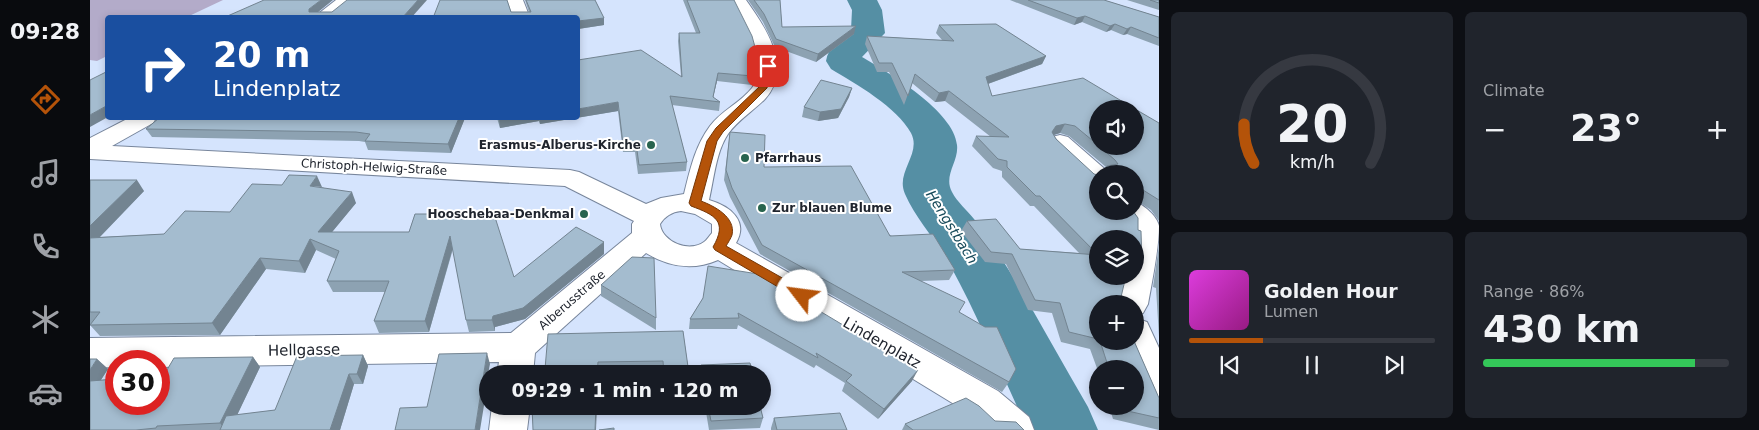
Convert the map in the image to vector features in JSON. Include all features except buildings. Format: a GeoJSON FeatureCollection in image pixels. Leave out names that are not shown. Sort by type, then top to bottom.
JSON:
{"type":"FeatureCollection","features":[{"type":"Feature","properties":{"kind":"street"},"geometry":{"type":"LineString","coordinates":[[325,15],[347,0]]}},
{"type":"Feature","properties":{"kind":"street"},"geometry":{"type":"LineString","coordinates":[[515,0],[521,15]]}},
{"type":"Feature","properties":{"kind":"street"},"geometry":{"type":"LineString","coordinates":[[695,203],[712,141],[719,130],[764,86],[768,66],[764,48],[756,26],[738,0]]}},
{"type":"Feature","properties":{"kind":"street"},"geometry":{"type":"LineString","coordinates":[[90,148],[140,120]]}},
{"type":"Feature","properties":{"kind":"street"},"geometry":{"type":"LineString","coordinates":[[1060,142],[1089,169]]}},
{"type":"Feature","properties":{"kind":"street","name":"Christoph-Helwig-Straße"},"geometry":{"type":"LineString","coordinates":[[90,152],[570,178],[648,226]]}},
{"type":"Feature","properties":{"kind":"street"},"geometry":{"type":"LineString","coordinates":[[673,203],[695,203],[713,210],[725,223],[726,234],[719,247],[706,255],[692,257],[677,256],[656,247],[648,226],[659,207],[673,203]]}},
{"type":"Feature","properties":{"kind":"street"},"geometry":{"type":"LineString","coordinates":[[1134,295],[1147,232],[1145,224],[1141,220]]}},
{"type":"Feature","properties":{"kind":"street","name":"Alberusstraße"},"geometry":{"type":"LineString","coordinates":[[516,360],[648,226]]}},
{"type":"Feature","properties":{"kind":"street","name":"Lindenplatz"},"geometry":{"type":"LineString","coordinates":[[719,247],[985,403],[1015,430]]}},
{"type":"Feature","properties":{"kind":"street"},"geometry":{"type":"LineString","coordinates":[[1143,350],[1159,389]]}},
{"type":"Feature","properties":{"kind":"street","name":"Hellgasse"},"geometry":{"type":"LineString","coordinates":[[90,353],[516,360]]}},
{"type":"Feature","properties":{"kind":"street"},"geometry":{"type":"LineString","coordinates":[[508,430],[510,415]]}},
{"type":"Feature","properties":{"kind":"shaded area"},"geometry":{"type":"Polygon","coordinates":[[[90,0],[223,0],[191,15],[105,15],[105,57],[97,61],[90,60],[90,0]]]}},
{"type":"Feature","properties":{"kind":"waterway","name":"Hengstbach"},"geometry":{"type":"LineString","coordinates":[[862,0],[867,10],[868,33],[849,49],[844,57],[844,61],[877,82],[909,106],[919,115],[933,134],[936,143],[926,178],[928,193],[978,265],[1063,430]]}},
{"type":"Feature","properties":{"kind":"place","name":"Erasmus-Alberus-Kirche"},"geometry":{"type":"Point","coordinates":[651,145]}},
{"type":"Feature","properties":{"kind":"place","name":"Pfarrhaus"},"geometry":{"type":"Point","coordinates":[745,158]}},
{"type":"Feature","properties":{"kind":"place","name":"Zur blauen Blume"},"geometry":{"type":"Point","coordinates":[762,208]}},
{"type":"Feature","properties":{"kind":"place","name":"Hooschebaa-Denkmal"},"geometry":{"type":"Point","coordinates":[584,214]}},
{"type":"Feature","properties":{"kind":"route"},"geometry":{"type":"LineString","coordinates":[[768,66],[764,86],[719,130],[712,141],[695,203],[713,210],[725,223],[726,234],[719,247],[802,296]]}}]}
